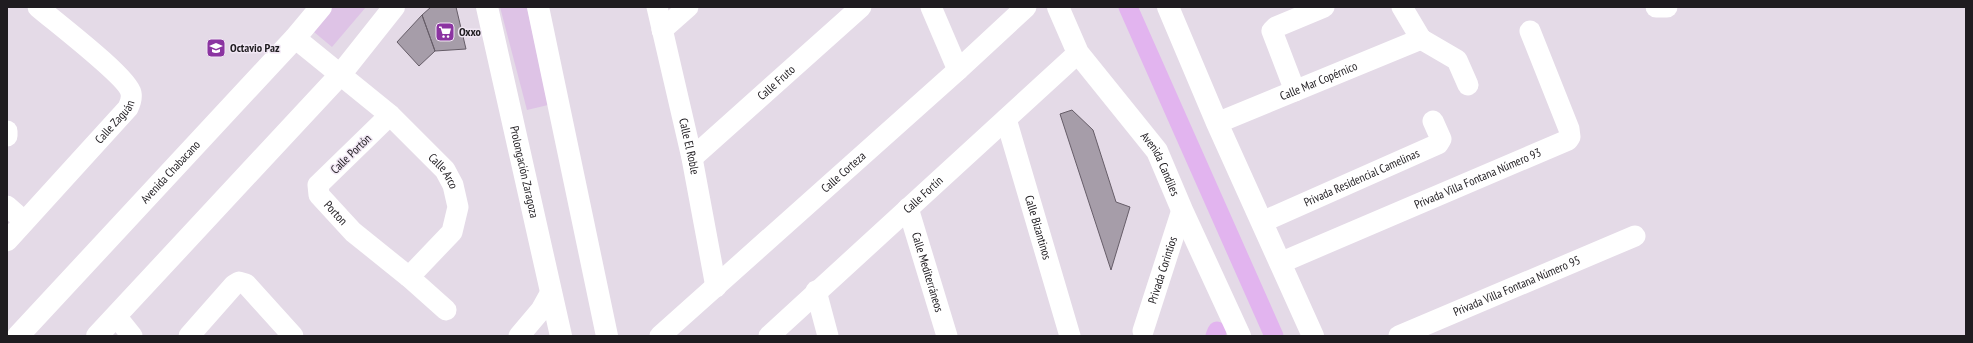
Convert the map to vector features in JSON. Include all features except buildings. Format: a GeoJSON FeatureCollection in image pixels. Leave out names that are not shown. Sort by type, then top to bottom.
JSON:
{"type":"FeatureCollection","features":[{"type":"Feature","properties":{"kind":"main road","name":"Avenida Chabacano"},"geometry":{"type":"LineString","coordinates":[[18,336],[321,7]]}},
{"type":"Feature","properties":{"kind":"main road"},"geometry":{"type":"LineString","coordinates":[[97,336],[340,75],[394,7]]}},
{"type":"Feature","properties":{"kind":"main road","name":"Prolongación Zaragoza"},"geometry":{"type":"LineString","coordinates":[[487,7],[561,336]]}},
{"type":"Feature","properties":{"kind":"main road"},"geometry":{"type":"LineString","coordinates":[[538,7],[607,336]]}},
{"type":"Feature","properties":{"kind":"main road","name":"Avenida Candiles"},"geometry":{"type":"LineString","coordinates":[[1058,7],[1078,53],[1157,150],[1182,210],[1240,336]]}},
{"type":"Feature","properties":{"kind":"main road"},"geometry":{"type":"LineString","coordinates":[[1168,7],[1217,123],[1313,336]]}},
{"type":"Feature","properties":{"kind":"street","name":"Calle Zaguán"},"geometry":{"type":"LineString","coordinates":[[7,241],[128,108],[131,93],[121,77],[38,7]]}},
{"type":"Feature","properties":{"kind":"street","name":"Calle El Roble"},"geometry":{"type":"LineString","coordinates":[[657,7],[692,158],[716,287]]}},
{"type":"Feature","properties":{"kind":"street"},"geometry":{"type":"LineString","coordinates":[[662,30],[688,7]]}},
{"type":"Feature","properties":{"kind":"street","name":"Calle Fruto"},"geometry":{"type":"LineString","coordinates":[[692,158],[861,7]]}},
{"type":"Feature","properties":{"kind":"street"},"geometry":{"type":"LineString","coordinates":[[931,7],[958,70]]}},
{"type":"Feature","properties":{"kind":"street","name":"Calle Corteza"},"geometry":{"type":"LineString","coordinates":[[660,336],[958,70],[1026,7]]}},
{"type":"Feature","properties":{"kind":"street"},"geometry":{"type":"LineString","coordinates":[[1295,91],[1272,31],[1276,27],[1324,7]]}},
{"type":"Feature","properties":{"kind":"street"},"geometry":{"type":"LineString","coordinates":[[1402,7],[1421,39],[1457,60],[1468,85]]}},
{"type":"Feature","properties":{"kind":"street"},"geometry":{"type":"LineString","coordinates":[[1656,7],[1667,7]]}},
{"type":"Feature","properties":{"kind":"street","name":"Privada Villa Fontana Número 93"},"geometry":{"type":"LineString","coordinates":[[1280,263],[1568,140],[1570,137],[1569,129],[1530,31]]}},
{"type":"Feature","properties":{"kind":"street","name":"Calle Arco"},"geometry":{"type":"LineString","coordinates":[[294,38],[390,115],[445,170],[453,185],[458,207],[452,232],[409,277]]}},
{"type":"Feature","properties":{"kind":"street","name":"Calle Mar Copérnico"},"geometry":{"type":"LineString","coordinates":[[1217,123],[1421,39]]}},
{"type":"Feature","properties":{"kind":"street","name":"Calle Fortín"},"geometry":{"type":"LineString","coordinates":[[769,336],[816,291],[1078,53]]}},
{"type":"Feature","properties":{"kind":"street","name":"Calle Portón"},"geometry":{"type":"LineString","coordinates":[[319,195],[318,185],[390,115]]}},
{"type":"Feature","properties":{"kind":"street","name":"Calle Bizantinos"},"geometry":{"type":"LineString","coordinates":[[1006,119],[1070,336]]}},
{"type":"Feature","properties":{"kind":"street","name":"Privada Residencial Camelinas"},"geometry":{"type":"LineString","coordinates":[[1262,222],[1438,144],[1441,139],[1433,122]]}},
{"type":"Feature","properties":{"kind":"street"},"geometry":{"type":"LineString","coordinates":[[7,131],[7,136]]}},
{"type":"Feature","properties":{"kind":"street","name":"Porton"},"geometry":{"type":"LineString","coordinates":[[319,195],[353,232],[409,277]]}},
{"type":"Feature","properties":{"kind":"street"},"geometry":{"type":"LineString","coordinates":[[7,206],[24,221]]}},
{"type":"Feature","properties":{"kind":"street","name":"Calle Mediterráneos"},"geometry":{"type":"LineString","coordinates":[[908,208],[947,336]]}},
{"type":"Feature","properties":{"kind":"street","name":"Privada Corintios"},"geometry":{"type":"LineString","coordinates":[[1143,331],[1182,210]]}},
{"type":"Feature","properties":{"kind":"street","name":"Privada Villa Fontana Número 95"},"geometry":{"type":"LineString","coordinates":[[1399,336],[1635,236]]}},
{"type":"Feature","properties":{"kind":"street"},"geometry":{"type":"LineString","coordinates":[[409,277],[446,310]]}},
{"type":"Feature","properties":{"kind":"street"},"geometry":{"type":"LineString","coordinates":[[188,336],[234,285],[239,282],[246,284],[293,336]]}},
{"type":"Feature","properties":{"kind":"street"},"geometry":{"type":"LineString","coordinates":[[816,291],[828,336]]}},
{"type":"Feature","properties":{"kind":"street"},"geometry":{"type":"LineString","coordinates":[[519,336],[541,310],[551,292]]}},
{"type":"Feature","properties":{"kind":"street"},"geometry":{"type":"LineString","coordinates":[[116,316],[132,336]]}},
{"type":"Feature","properties":{"kind":"shaded area"},"geometry":{"type":"Polygon","coordinates":[[[326,7],[366,7],[332,47],[308,27],[326,7]]]}},
{"type":"Feature","properties":{"kind":"shaded area"},"geometry":{"type":"Polygon","coordinates":[[[500,7],[527,7],[548,105],[527,110],[500,7]]]}},
{"type":"Feature","properties":{"kind":"waterway"},"geometry":{"type":"LineString","coordinates":[[1128,7],[1274,336]]}},
{"type":"Feature","properties":{"kind":"waterway"},"geometry":{"type":"LineString","coordinates":[[1215,336],[1217,331]]}},
{"type":"Feature","properties":{"kind":"place","name":"Oxxo"},"geometry":{"type":"Point","coordinates":[445,32]}},
{"type":"Feature","properties":{"kind":"place","name":"Octavio Paz"},"geometry":{"type":"Point","coordinates":[216,48]}}]}
